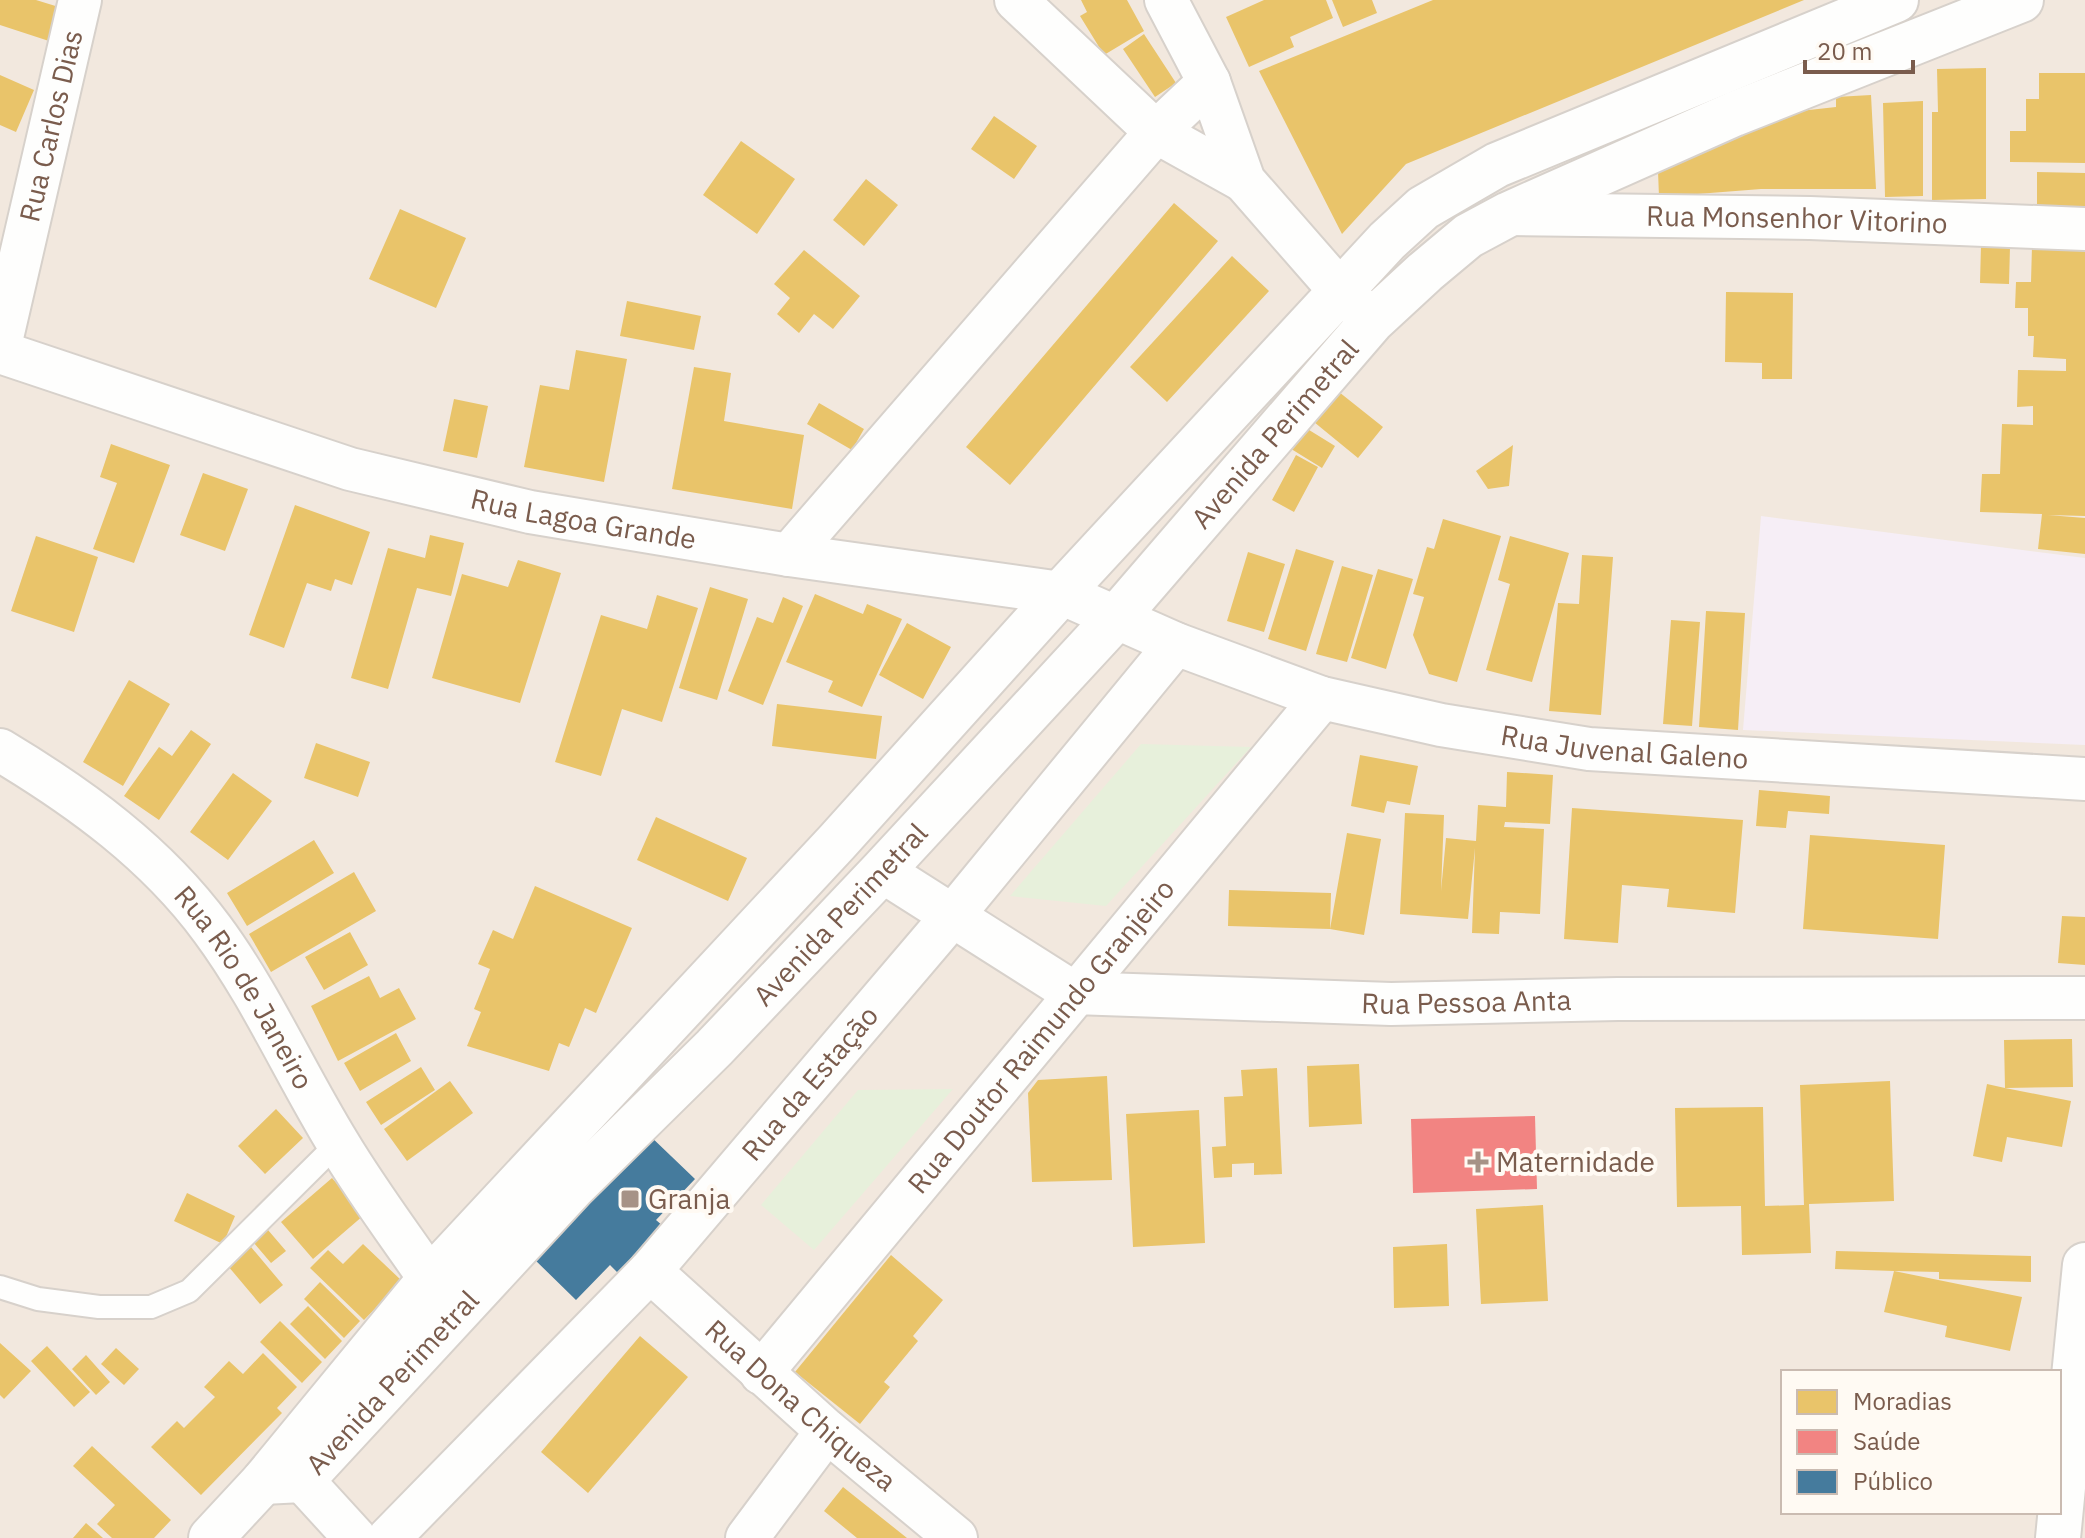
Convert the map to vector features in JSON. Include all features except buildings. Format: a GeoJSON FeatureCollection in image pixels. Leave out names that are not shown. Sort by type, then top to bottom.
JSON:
{"type":"FeatureCollection","features":[{"type":"Feature","properties":{"kind":"street","name":"Rua Carlos Dias"},"geometry":{"type":"LineString","coordinates":[[0,349],[80,0]]}},
{"type":"Feature","properties":{"kind":"street"},"geometry":{"type":"LineString","coordinates":[[1016,0],[1156,132],[1244,181],[1357,306]]}},
{"type":"Feature","properties":{"kind":"street","name":"Avenida Perimetral"},"geometry":{"type":"LineString","coordinates":[[282,1481],[430,1279],[714,1048],[1115,619],[1357,306],[1387,241],[1423,208],[1455,187],[1510,159],[1896,0]]}},
{"type":"Feature","properties":{"kind":"street","name":"Avenida Perimetral"},"geometry":{"type":"LineString","coordinates":[[282,1481],[558,1172],[837,842],[1061,593],[1357,306],[1468,236],[1509,214],[1734,114],[2021,0]]}},
{"type":"Feature","properties":{"kind":"street"},"geometry":{"type":"LineString","coordinates":[[1168,1],[1209,82],[1244,181]]}},
{"type":"Feature","properties":{"kind":"street"},"geometry":{"type":"LineString","coordinates":[[789,555],[1156,132],[1209,82]]}},
{"type":"Feature","properties":{"kind":"street","name":"Rua Monsenhor Vitorino"},"geometry":{"type":"LineString","coordinates":[[1509,214],[1810,218],[2085,229]]}},
{"type":"Feature","properties":{"kind":"street","name":"Rua Lagoa Grande"},"geometry":{"type":"LineString","coordinates":[[0,349],[350,469],[530,512],[789,555],[1061,593],[1176,644]]}},
{"type":"Feature","properties":{"kind":"street","name":"Rua Juvenal Galeno"},"geometry":{"type":"LineString","coordinates":[[1176,644],[1322,698],[1441,725],[1589,749],[2085,779]]}},
{"type":"Feature","properties":{"kind":"street","name":"Rua da Estação"},"geometry":{"type":"LineString","coordinates":[[389,1538],[650,1271],[954,914],[1176,644]]}},
{"type":"Feature","properties":{"kind":"street","name":"Rua Doutor Raimundo Granjeiro"},"geometry":{"type":"LineString","coordinates":[[761,1373],[1322,698]]}},
{"type":"Feature","properties":{"kind":"street","name":"Rua Rio de Janeiro"},"geometry":{"type":"LineString","coordinates":[[0,750],[104,817],[163,872],[212,929],[291,1057],[338,1143],[430,1279]]}},
{"type":"Feature","properties":{"kind":"street"},"geometry":{"type":"LineString","coordinates":[[882,871],[1074,993]]}},
{"type":"Feature","properties":{"kind":"street","name":"Rua Pessoa Anta"},"geometry":{"type":"LineString","coordinates":[[1074,993],[1391,1004],[1618,999],[2085,998]]}},
{"type":"Feature","properties":{"kind":"street"},"geometry":{"type":"LineString","coordinates":[[2058,1538],[2075,1465],[2085,1265]]}},
{"type":"Feature","properties":{"kind":"street","name":"Rua Dona Chiqueza"},"geometry":{"type":"LineString","coordinates":[[650,1271],[827,1431],[956,1538]]}},
{"type":"Feature","properties":{"kind":"street"},"geometry":{"type":"LineString","coordinates":[[747,1538],[827,1431]]}},
{"type":"Feature","properties":{"kind":"street"},"geometry":{"type":"LineString","coordinates":[[211,1538],[282,1481],[355,1538]]}},
{"type":"Feature","properties":{"kind":"lane"},"geometry":{"type":"LineString","coordinates":[[0,1287],[38,1299],[99,1307],[151,1307],[189,1291],[338,1143]]}},
{"type":"Feature","properties":{"kind":"shaded area"},"geometry":{"type":"Polygon","coordinates":[[[0,0],[2085,0],[2085,1538],[0,1538],[0,0]]]}},
{"type":"Feature","properties":{"kind":"shaded area"},"geometry":{"type":"Polygon","coordinates":[[[1761,516],[2085,558],[2085,745],[1743,730],[1761,516]]]}},
{"type":"Feature","properties":{"kind":"green space"},"geometry":{"type":"Polygon","coordinates":[[[1141,744],[1251,747],[1106,906],[1010,896],[1141,744]]]}},
{"type":"Feature","properties":{"kind":"green space"},"geometry":{"type":"Polygon","coordinates":[[[953,1089],[814,1250],[761,1205],[858,1090],[953,1089]]]}},
{"type":"Feature","properties":{"kind":"place","name":"Maternidade"},"geometry":{"type":"Point","coordinates":[1478,1162]}},
{"type":"Feature","properties":{"kind":"place","name":"Granja"},"geometry":{"type":"Point","coordinates":[630,1199]}}]}
